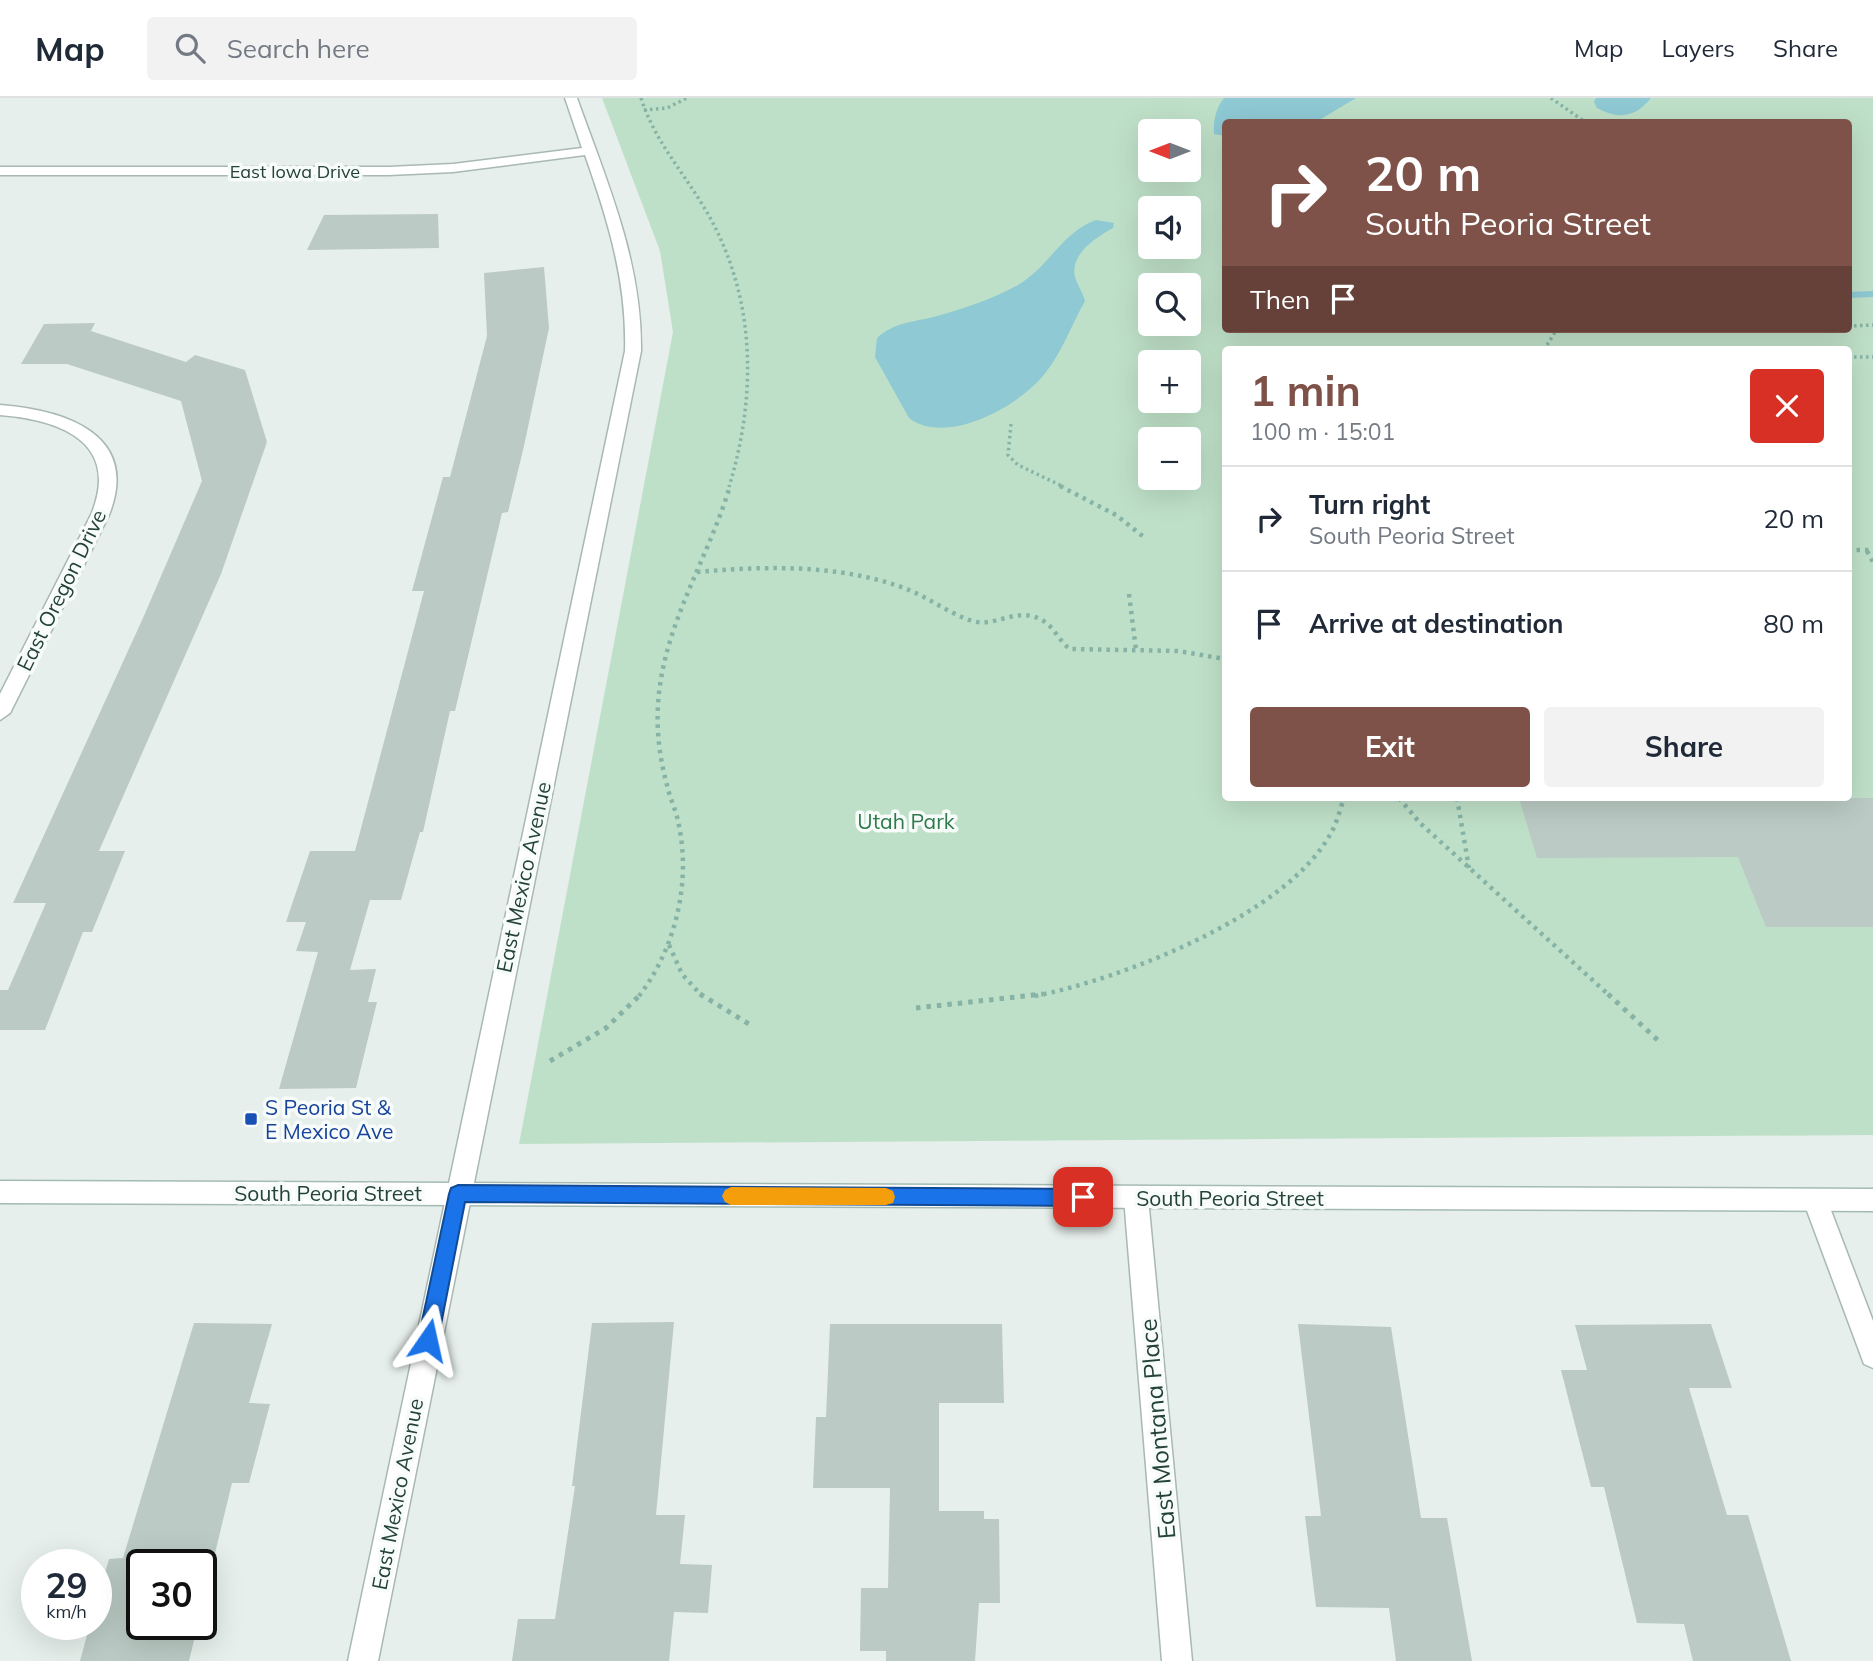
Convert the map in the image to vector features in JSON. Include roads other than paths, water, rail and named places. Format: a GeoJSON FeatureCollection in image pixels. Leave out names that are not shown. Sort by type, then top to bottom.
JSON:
{"type":"FeatureCollection","features":[{"type":"Feature","properties":{"kind":"street","name":"East Mexico Avenue"},"geometry":{"type":"LineString","coordinates":[[363,1661],[632,351],[632,289],[623,251],[571,98]]}},
{"type":"Feature","properties":{"kind":"street","name":"East Iowa Drive"},"geometry":{"type":"LineString","coordinates":[[0,171],[388,171],[453,168],[588,150]]}},
{"type":"Feature","properties":{"kind":"street","name":"East Oregon Drive"},"geometry":{"type":"LineString","coordinates":[[0,410],[47,416],[72,426],[91,439],[106,461],[109,482],[100,515],[0,713]]}},
{"type":"Feature","properties":{"kind":"street","name":"South Peoria Street"},"geometry":{"type":"LineString","coordinates":[[0,1192],[1873,1200]]}},
{"type":"Feature","properties":{"kind":"street","name":"East Montana Place"},"geometry":{"type":"LineString","coordinates":[[1136,1198],[1177,1661]]}},
{"type":"Feature","properties":{"kind":"street"},"geometry":{"type":"LineString","coordinates":[[1815,1200],[1873,1355]]}},
{"type":"Feature","properties":{"kind":"water"},"geometry":{"type":"Polygon","coordinates":[[[1224,98],[1356,98],[1321,119],[1222,119],[1222,135],[1214,134],[1217,110],[1224,98]]]}},
{"type":"Feature","properties":{"kind":"water"},"geometry":{"type":"Polygon","coordinates":[[[1596,98],[1651,98],[1633,113],[1619,115],[1597,108],[1594,102],[1596,98]]]}},
{"type":"Feature","properties":{"kind":"water"},"geometry":{"type":"Polygon","coordinates":[[[1096,220],[1114,223],[1113,228],[1084,249],[1075,263],[1076,280],[1085,301],[1057,356],[1035,385],[1002,409],[963,425],[943,428],[925,426],[909,418],[875,357],[877,338],[898,326],[968,307],[1018,285],[1029,278],[1074,233],[1096,220]]]}},
{"type":"Feature","properties":{"kind":"waterway"},"geometry":{"type":"LineString","coordinates":[[1852,295],[1873,294]]}},
{"type":"Feature","properties":{"kind":"place","name":"S Peoria St & E Mexico Ave"},"geometry":{"type":"Point","coordinates":[251,1119]}},
{"type":"Feature","properties":{"kind":"park label","name":"Utah Park"},"geometry":{"type":"Point","coordinates":[906,821]}}]}
